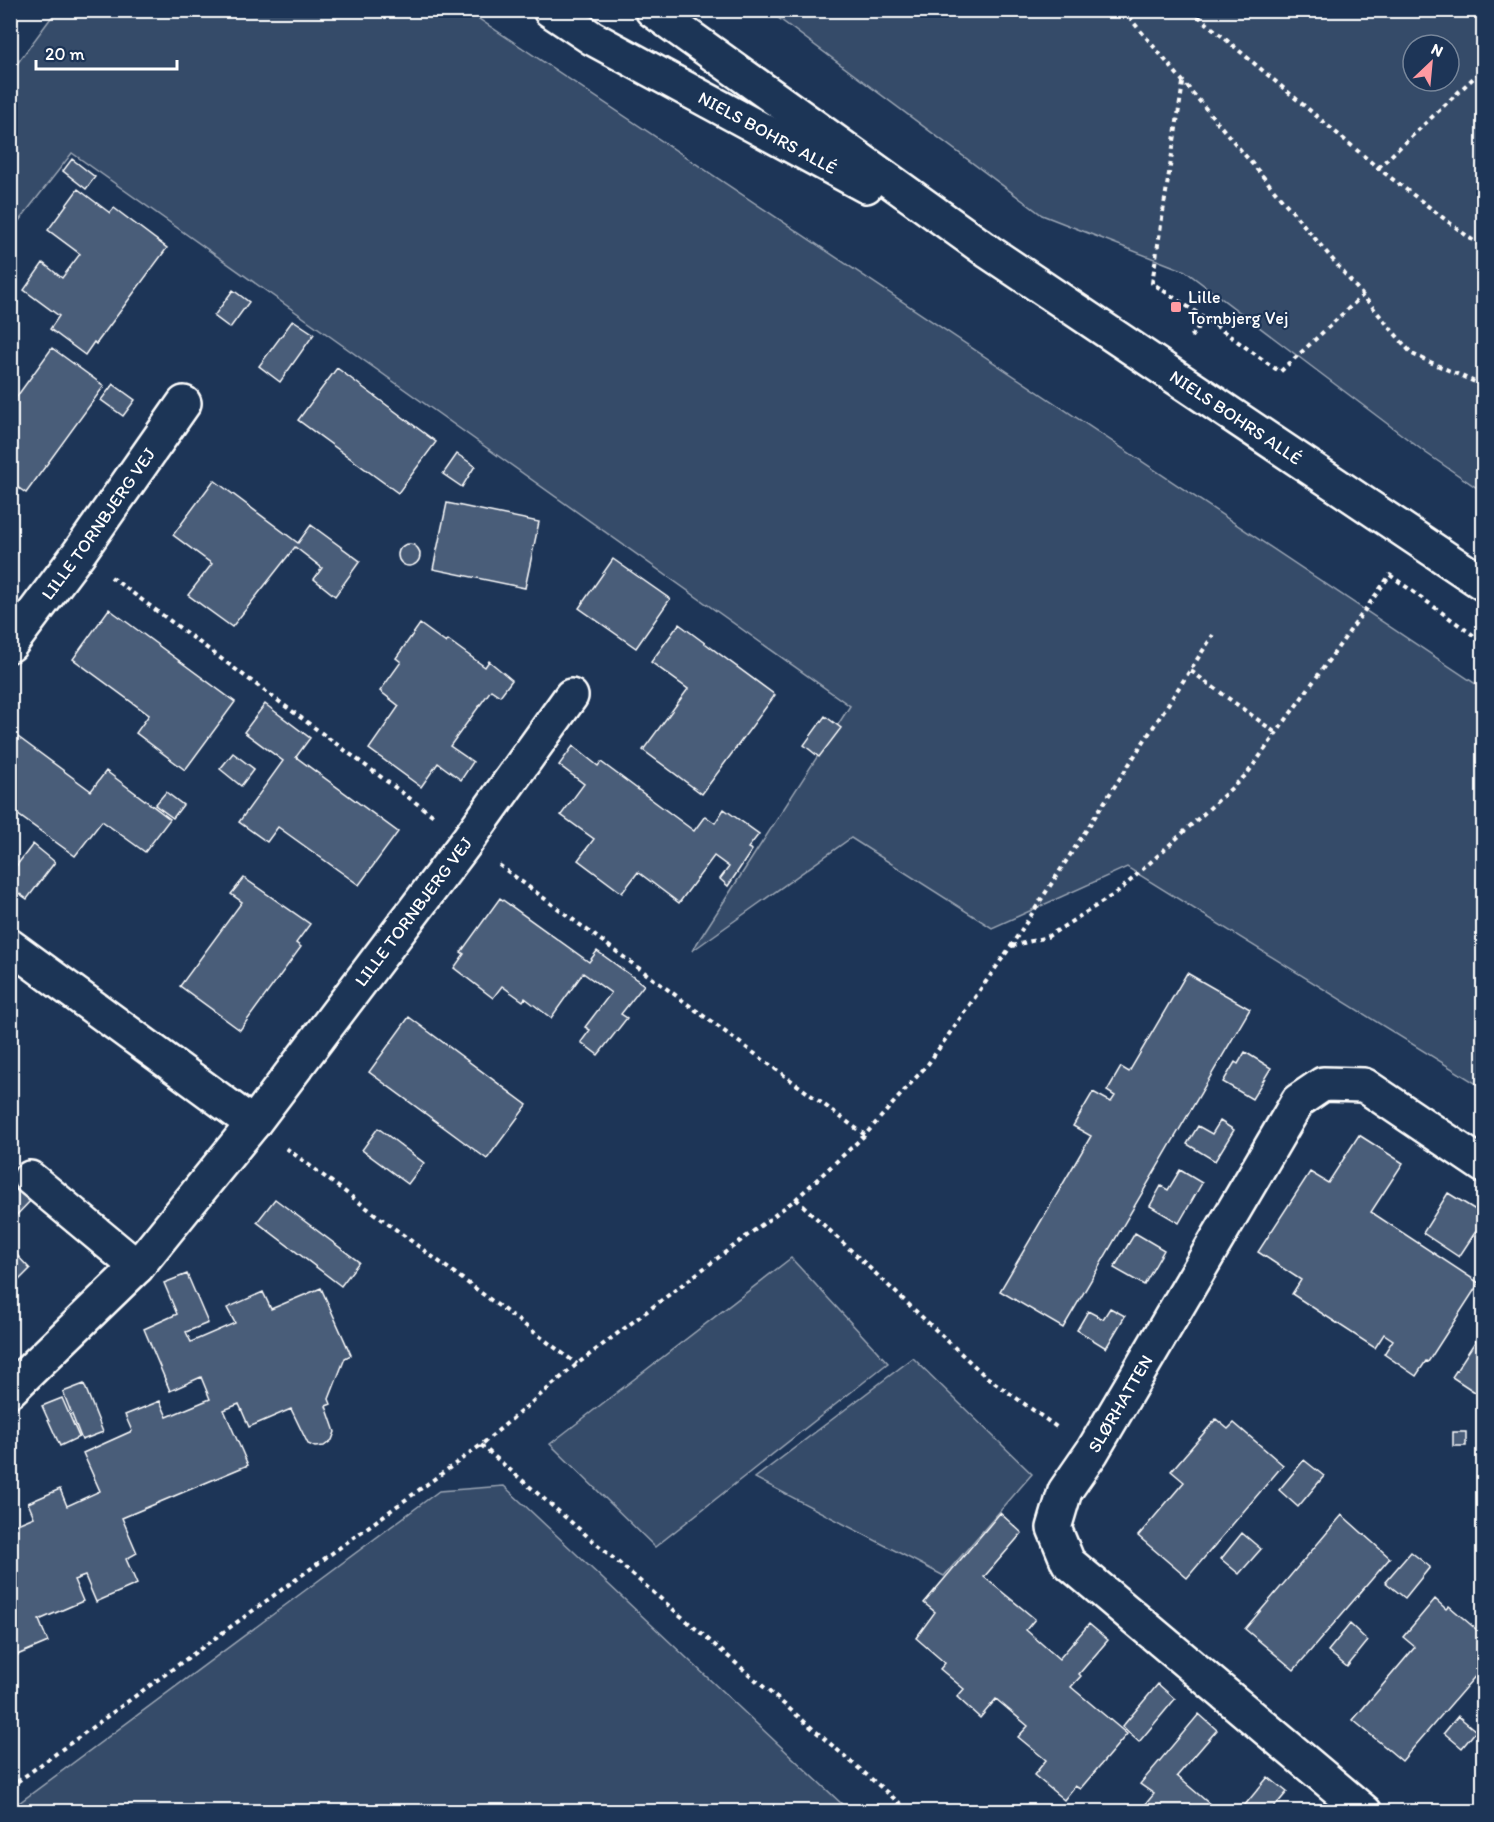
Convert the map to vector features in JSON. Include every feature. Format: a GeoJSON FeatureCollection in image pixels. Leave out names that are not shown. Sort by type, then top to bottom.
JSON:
{"type":"FeatureCollection","features":[{"type":"Feature","properties":{"kind":"street","name":"NIELS BOHRS ALLÉ"},"geometry":{"type":"LineString","coordinates":[[550,10],[592,38],[989,252]]}},
{"type":"Feature","properties":{"kind":"street","name":"NIELS BOHRS ALLÉ"},"geometry":{"type":"LineString","coordinates":[[652,10],[989,252],[1484,584]]}},
{"type":"Feature","properties":{"kind":"street","name":"LILLE TORNBJERG VEJ"},"geometry":{"type":"LineString","coordinates":[[10,645],[79,554],[184,403]]}},
{"type":"Feature","properties":{"kind":"street","name":"LILLE TORNBJERG VEJ"},"geometry":{"type":"LineString","coordinates":[[10,1390],[137,1267],[253,1124],[467,841],[571,696]]}},
{"type":"Feature","properties":{"kind":"street"},"geometry":{"type":"LineString","coordinates":[[10,946],[253,1124]]}},
{"type":"Feature","properties":{"kind":"street","name":"SLØRHATTEN"},"geometry":{"type":"LineString","coordinates":[[1365,1812],[1068,1562],[1054,1528],[1065,1491],[1092,1452],[1298,1101],[1323,1084],[1364,1085],[1484,1166]]}},
{"type":"Feature","properties":{"kind":"street"},"geometry":{"type":"LineString","coordinates":[[30,1178],[137,1267]]}},
{"type":"Feature","properties":{"kind":"path"},"geometry":{"type":"LineString","coordinates":[[1123,10],[1412,354],[1484,386]]}},
{"type":"Feature","properties":{"kind":"path"},"geometry":{"type":"LineString","coordinates":[[1191,10],[1378,168],[1484,249]]}},
{"type":"Feature","properties":{"kind":"path"},"geometry":{"type":"LineString","coordinates":[[1378,168],[1484,68]]}},
{"type":"Feature","properties":{"kind":"path"},"geometry":{"type":"LineString","coordinates":[[1183,82],[1152,283],[1280,372],[1363,295]]}},
{"type":"Feature","properties":{"kind":"path"},"geometry":{"type":"LineString","coordinates":[[1164,370],[1205,318]]}},
{"type":"Feature","properties":{"kind":"path"},"geometry":{"type":"LineString","coordinates":[[1011,946],[1047,937],[1118,892],[1247,774],[1390,575],[1484,643]]}},
{"type":"Feature","properties":{"kind":"path"},"geometry":{"type":"LineString","coordinates":[[10,1787],[481,1445],[577,1364],[796,1199],[865,1135],[928,1064],[1011,946],[1213,635]]}},
{"type":"Feature","properties":{"kind":"path"},"geometry":{"type":"LineString","coordinates":[[1191,671],[1276,733]]}},
{"type":"Feature","properties":{"kind":"path"},"geometry":{"type":"LineString","coordinates":[[253,1124],[577,1364]]}},
{"type":"Feature","properties":{"kind":"path"},"geometry":{"type":"LineString","coordinates":[[796,1199],[984,1375],[1092,1452]]}},
{"type":"Feature","properties":{"kind":"path"},"geometry":{"type":"LineString","coordinates":[[481,1445],[910,1812]]}},
{"type":"Feature","properties":{"kind":"shaded area"},"geometry":{"type":"Polygon","coordinates":[[[56,11],[467,11],[1483,689],[1483,1088],[1127,867],[992,928],[851,838],[692,951],[850,706],[72,153],[11,231],[11,72],[56,11]]]}},
{"type":"Feature","properties":{"kind":"shaded area"},"geometry":{"type":"Polygon","coordinates":[[[769,11],[1483,11],[1483,492],[1426,453],[1185,271],[1042,215],[769,11]]]}},
{"type":"Feature","properties":{"kind":"shaded area"},"geometry":{"type":"Polygon","coordinates":[[[791,1258],[888,1363],[655,1547],[550,1444],[791,1258]]]}},
{"type":"Feature","properties":{"kind":"shaded area"},"geometry":{"type":"Polygon","coordinates":[[[913,1358],[1032,1474],[944,1576],[755,1478],[913,1358]]]}},
{"type":"Feature","properties":{"kind":"shaded area"},"geometry":{"type":"Polygon","coordinates":[[[504,1486],[844,1806],[842,1811],[11,1811],[439,1491],[504,1486]]]}},
{"type":"Feature","properties":{"kind":"building"},"geometry":{"type":"Polygon","coordinates":[[[72,159],[95,177],[86,189],[63,171],[72,159]]]}},
{"type":"Feature","properties":{"kind":"building"},"geometry":{"type":"Polygon","coordinates":[[[78,189],[110,213],[114,208],[167,248],[96,344],[94,342],[85,355],[50,329],[59,316],[24,290],[43,263],[62,278],[80,254],[48,230],[78,189]]]}},
{"type":"Feature","properties":{"kind":"building"},"geometry":{"type":"Polygon","coordinates":[[[233,290],[249,302],[230,328],[214,316],[233,290]]]}},
{"type":"Feature","properties":{"kind":"building"},"geometry":{"type":"Polygon","coordinates":[[[293,320],[314,334],[280,382],[259,366],[293,320]]]}},
{"type":"Feature","properties":{"kind":"building"},"geometry":{"type":"Polygon","coordinates":[[[52,348],[104,386],[26,493],[10,482],[10,406],[52,348]]]}},
{"type":"Feature","properties":{"kind":"building"},"geometry":{"type":"Polygon","coordinates":[[[337,368],[436,442],[398,493],[298,420],[337,368]]]}},
{"type":"Feature","properties":{"kind":"building"},"geometry":{"type":"Polygon","coordinates":[[[113,384],[135,400],[123,416],[101,400],[113,384]]]}},
{"type":"Feature","properties":{"kind":"building"},"geometry":{"type":"Polygon","coordinates":[[[457,454],[475,466],[462,487],[443,474],[457,454]]]}},
{"type":"Feature","properties":{"kind":"building"},"geometry":{"type":"Polygon","coordinates":[[[214,480],[298,543],[311,525],[360,561],[335,596],[314,579],[322,568],[295,547],[232,627],[188,595],[212,564],[173,535],[214,480]]]}},
{"type":"Feature","properties":{"kind":"building"},"geometry":{"type":"Polygon","coordinates":[[[447,503],[539,522],[525,588],[433,569],[447,503]]]}},
{"type":"Feature","properties":{"kind":"building"},"geometry":{"type":"Polygon","coordinates":[[[405,544],[413,544],[420,551],[420,559],[413,566],[405,566],[398,559],[398,551],[405,544]]]}},
{"type":"Feature","properties":{"kind":"building"},"geometry":{"type":"Polygon","coordinates":[[[613,559],[670,599],[636,648],[579,608],[613,559]]]}},
{"type":"Feature","properties":{"kind":"building"},"geometry":{"type":"Polygon","coordinates":[[[109,609],[235,702],[185,770],[136,733],[149,715],[73,659],[109,609]]]}},
{"type":"Feature","properties":{"kind":"building"},"geometry":{"type":"Polygon","coordinates":[[[420,624],[446,643],[448,640],[485,667],[489,661],[512,680],[500,696],[491,690],[450,746],[473,762],[461,780],[438,763],[421,787],[369,749],[399,706],[380,691],[401,662],[396,658],[420,624]]]}},
{"type":"Feature","properties":{"kind":"building"},"geometry":{"type":"Polygon","coordinates":[[[679,624],[775,695],[702,794],[643,750],[688,689],[651,662],[679,624]]]}},
{"type":"Feature","properties":{"kind":"building"},"geometry":{"type":"Polygon","coordinates":[[[265,704],[310,738],[296,757],[398,832],[359,885],[278,827],[267,842],[239,822],[283,761],[244,732],[265,704]]]}},
{"type":"Feature","properties":{"kind":"building"},"geometry":{"type":"Polygon","coordinates":[[[825,716],[841,728],[819,757],[804,745],[825,716]]]}},
{"type":"Feature","properties":{"kind":"building"},"geometry":{"type":"Polygon","coordinates":[[[14,734],[91,791],[106,771],[170,819],[145,852],[102,821],[75,856],[10,809],[10,738],[14,734]]]}},
{"type":"Feature","properties":{"kind":"building"},"geometry":{"type":"Polygon","coordinates":[[[573,746],[598,766],[601,762],[694,831],[705,816],[715,823],[724,809],[759,834],[748,848],[752,850],[728,886],[720,879],[729,867],[714,856],[679,903],[638,872],[622,893],[578,860],[594,839],[561,815],[584,784],[559,765],[573,746]]]}},
{"type":"Feature","properties":{"kind":"building"},"geometry":{"type":"Polygon","coordinates":[[[233,753],[254,769],[241,786],[220,769],[233,753]]]}},
{"type":"Feature","properties":{"kind":"building"},"geometry":{"type":"Polygon","coordinates":[[[166,792],[183,805],[173,818],[155,805],[166,792]]]}},
{"type":"Feature","properties":{"kind":"building"},"geometry":{"type":"Polygon","coordinates":[[[33,844],[55,862],[27,899],[10,887],[10,874],[33,844]]]}},
{"type":"Feature","properties":{"kind":"building"},"geometry":{"type":"Polygon","coordinates":[[[244,878],[310,924],[296,943],[301,947],[240,1030],[180,986],[242,902],[231,894],[244,878]]]}},
{"type":"Feature","properties":{"kind":"building"},"geometry":{"type":"Polygon","coordinates":[[[500,898],[589,962],[597,951],[644,985],[621,1014],[627,1018],[598,1055],[581,1042],[590,1030],[585,1027],[611,993],[583,973],[551,1018],[525,998],[523,1001],[502,986],[493,998],[454,968],[464,954],[461,952],[500,898]]]}},
{"type":"Feature","properties":{"kind":"building"},"geometry":{"type":"Polygon","coordinates":[[[1187,973],[1250,1009],[1063,1328],[1000,1291],[1091,1136],[1073,1126],[1093,1092],[1111,1102],[1115,1096],[1107,1091],[1121,1067],[1129,1072],[1187,973]]]}},
{"type":"Feature","properties":{"kind":"building"},"geometry":{"type":"Polygon","coordinates":[[[409,1017],[527,1105],[487,1159],[369,1072],[409,1017]]]}},
{"type":"Feature","properties":{"kind":"building"},"geometry":{"type":"Polygon","coordinates":[[[1245,1052],[1271,1068],[1252,1099],[1223,1082],[1235,1062],[1238,1064],[1245,1052]]]}},
{"type":"Feature","properties":{"kind":"building"},"geometry":{"type":"Polygon","coordinates":[[[1220,1121],[1234,1130],[1215,1161],[1187,1144],[1198,1126],[1212,1134],[1220,1121]]]}},
{"type":"Feature","properties":{"kind":"building"},"geometry":{"type":"Polygon","coordinates":[[[378,1128],[424,1163],[408,1184],[362,1150],[378,1128]]]}},
{"type":"Feature","properties":{"kind":"building"},"geometry":{"type":"Polygon","coordinates":[[[1359,1135],[1403,1163],[1371,1212],[1479,1283],[1428,1362],[1426,1361],[1416,1376],[1384,1354],[1393,1340],[1384,1334],[1375,1348],[1292,1294],[1301,1280],[1258,1252],[1310,1172],[1328,1183],[1359,1135]]]}},
{"type":"Feature","properties":{"kind":"building"},"geometry":{"type":"Polygon","coordinates":[[[1180,1170],[1202,1183],[1179,1223],[1150,1206],[1161,1186],[1168,1190],[1180,1170]]]}},
{"type":"Feature","properties":{"kind":"building"},"geometry":{"type":"Polygon","coordinates":[[[15,1179],[34,1197],[10,1222],[10,1183],[15,1179]]]}},
{"type":"Feature","properties":{"kind":"building"},"geometry":{"type":"Polygon","coordinates":[[[1448,1193],[1484,1215],[1484,1219],[1459,1257],[1423,1233],[1448,1193]]]}},
{"type":"Feature","properties":{"kind":"building"},"geometry":{"type":"Polygon","coordinates":[[[275,1199],[359,1262],[341,1286],[257,1222],[275,1199]]]}},
{"type":"Feature","properties":{"kind":"building"},"geometry":{"type":"Polygon","coordinates":[[[1135,1233],[1164,1250],[1144,1285],[1114,1268],[1135,1233]]]}},
{"type":"Feature","properties":{"kind":"building"},"geometry":{"type":"Polygon","coordinates":[[[14,1252],[30,1269],[10,1289],[10,1256],[14,1252]]]}},
{"type":"Feature","properties":{"kind":"building"},"geometry":{"type":"Polygon","coordinates":[[[187,1274],[208,1323],[186,1332],[191,1342],[235,1323],[227,1308],[263,1292],[271,1309],[321,1288],[351,1355],[345,1358],[329,1399],[331,1404],[326,1406],[335,1432],[332,1440],[324,1446],[315,1447],[308,1444],[291,1409],[249,1427],[239,1404],[224,1410],[248,1465],[122,1518],[137,1553],[126,1559],[137,1584],[96,1602],[85,1576],[74,1580],[83,1601],[39,1620],[48,1642],[10,1658],[10,1527],[34,1517],[28,1503],[60,1489],[67,1506],[100,1491],[83,1453],[132,1431],[125,1415],[160,1401],[167,1417],[210,1399],[201,1377],[170,1391],[144,1329],[177,1314],[164,1283],[187,1274]]]}},
{"type":"Feature","properties":{"kind":"building"},"geometry":{"type":"Polygon","coordinates":[[[1110,1308],[1125,1316],[1106,1348],[1077,1330],[1088,1311],[1103,1319],[1110,1308]]]}},
{"type":"Feature","properties":{"kind":"building"},"geometry":{"type":"Polygon","coordinates":[[[1484,1328],[1484,1398],[1452,1377],[1484,1328]]]}},
{"type":"Feature","properties":{"kind":"building"},"geometry":{"type":"Polygon","coordinates":[[[84,1384],[103,1432],[82,1440],[63,1392],[84,1384]]]}},
{"type":"Feature","properties":{"kind":"building"},"geometry":{"type":"Polygon","coordinates":[[[62,1398],[79,1437],[60,1446],[42,1406],[62,1398]]]}},
{"type":"Feature","properties":{"kind":"building"},"geometry":{"type":"Polygon","coordinates":[[[1216,1419],[1228,1429],[1234,1423],[1283,1465],[1187,1578],[1138,1536],[1184,1482],[1171,1471],[1216,1419]]]}},
{"type":"Feature","properties":{"kind":"building"},"geometry":{"type":"Polygon","coordinates":[[[1453,1432],[1466,1432],[1466,1446],[1453,1446],[1453,1432]]]}},
{"type":"Feature","properties":{"kind":"building"},"geometry":{"type":"Polygon","coordinates":[[[1304,1460],[1324,1476],[1298,1507],[1279,1490],[1304,1460]]]}},
{"type":"Feature","properties":{"kind":"building"},"geometry":{"type":"Polygon","coordinates":[[[1000,1513],[1022,1533],[984,1577],[1035,1619],[1026,1630],[1059,1659],[1089,1624],[1108,1640],[1071,1687],[1127,1734],[1080,1789],[1075,1786],[1064,1800],[1034,1775],[1046,1760],[1018,1737],[1028,1726],[996,1699],[980,1718],[957,1697],[964,1689],[940,1669],[945,1663],[916,1638],[935,1612],[924,1603],[1000,1513]]]}},
{"type":"Feature","properties":{"kind":"building"},"geometry":{"type":"Polygon","coordinates":[[[1342,1515],[1390,1558],[1294,1670],[1245,1629],[1342,1515]]]}},
{"type":"Feature","properties":{"kind":"building"},"geometry":{"type":"Polygon","coordinates":[[[1242,1533],[1261,1549],[1239,1574],[1221,1559],[1242,1533]]]}},
{"type":"Feature","properties":{"kind":"building"},"geometry":{"type":"Polygon","coordinates":[[[1411,1552],[1430,1567],[1405,1598],[1385,1582],[1411,1552]]]}},
{"type":"Feature","properties":{"kind":"building"},"geometry":{"type":"Polygon","coordinates":[[[1435,1599],[1446,1609],[1449,1606],[1484,1636],[1484,1666],[1402,1761],[1353,1720],[1415,1647],[1403,1637],[1435,1599]]]}},
{"type":"Feature","properties":{"kind":"building"},"geometry":{"type":"Polygon","coordinates":[[[1350,1624],[1368,1641],[1347,1667],[1328,1651],[1350,1624]]]}},
{"type":"Feature","properties":{"kind":"building"},"geometry":{"type":"Polygon","coordinates":[[[1158,1684],[1175,1699],[1139,1742],[1122,1727],[1158,1684]]]}},
{"type":"Feature","properties":{"kind":"building"},"geometry":{"type":"Polygon","coordinates":[[[1199,1714],[1217,1730],[1177,1776],[1219,1812],[1139,1812],[1154,1794],[1140,1784],[1199,1714]]]}},
{"type":"Feature","properties":{"kind":"building"},"geometry":{"type":"Polygon","coordinates":[[[1458,1716],[1476,1731],[1462,1748],[1444,1733],[1458,1716]]]}},
{"type":"Feature","properties":{"kind":"building"},"geometry":{"type":"Polygon","coordinates":[[[1268,1777],[1287,1792],[1270,1812],[1239,1812],[1268,1777]]]}},
{"type":"Feature","properties":{"kind":"place","name":"Lille Tornbjerg Vej"},"geometry":{"type":"Point","coordinates":[1176,307]}}]}
